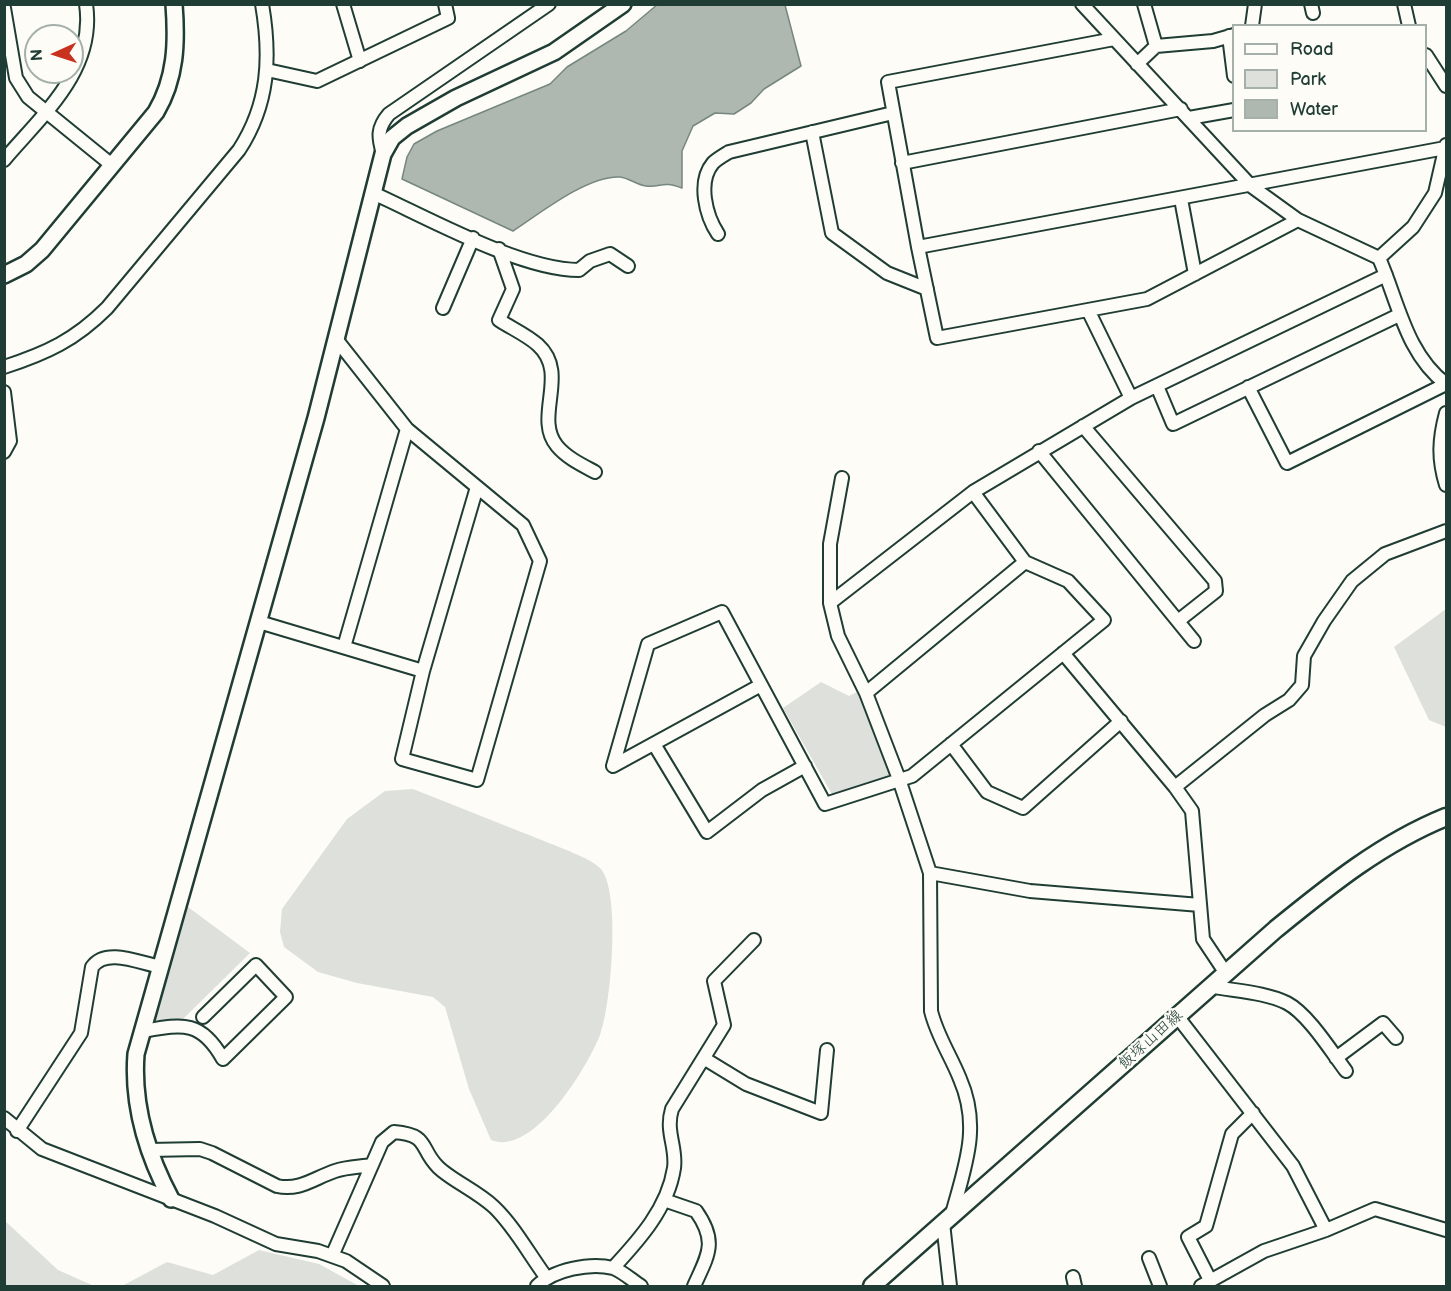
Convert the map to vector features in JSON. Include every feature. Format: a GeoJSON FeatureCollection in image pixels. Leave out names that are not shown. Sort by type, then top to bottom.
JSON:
{"type":"FeatureCollection","features":[{"type":"Feature","properties":{"kind":"main road","name":"飯塚山田線"},"geometry":{"type":"LineString","coordinates":[[872,1287],[1225,972],[1343,875],[1388,846],[1446,817]]}},
{"type":"Feature","properties":{"kind":"street"},"geometry":{"type":"LineString","coordinates":[[4,160],[68,84],[83,55],[88,35],[86,4]]}},
{"type":"Feature","properties":{"kind":"street"},"geometry":{"type":"LineString","coordinates":[[4,275],[42,250],[146,126],[164,98],[176,54],[174,4]]}},
{"type":"Feature","properties":{"kind":"street"},"geometry":{"type":"LineString","coordinates":[[4,367],[63,345],[87,328],[107,308],[239,150],[255,119],[267,70],[267,35],[262,4]]}},
{"type":"Feature","properties":{"kind":"street"},"geometry":{"type":"LineString","coordinates":[[343,4],[360,61]]}},
{"type":"Feature","properties":{"kind":"street"},"geometry":{"type":"LineString","coordinates":[[267,70],[316,81],[448,18],[445,4]]}},
{"type":"Feature","properties":{"kind":"street"},"geometry":{"type":"LineString","coordinates":[[383,154],[378,137],[381,124],[389,114],[549,4]]}},
{"type":"Feature","properties":{"kind":"street"},"geometry":{"type":"LineString","coordinates":[[171,1199],[149,1150],[137,1102],[134,1076],[136,1054],[259,622],[336,339],[383,154],[392,138],[407,126],[456,98],[554,52],[623,4]]}},
{"type":"Feature","properties":{"kind":"street"},"geometry":{"type":"LineString","coordinates":[[1082,4],[1251,186],[1298,220],[1379,258],[1399,315],[1424,363],[1446,384],[1287,463],[1248,387]]}},
{"type":"Feature","properties":{"kind":"street"},"geometry":{"type":"LineString","coordinates":[[1144,4],[1156,46]]}},
{"type":"Feature","properties":{"kind":"street"},"geometry":{"type":"LineString","coordinates":[[1252,24],[1255,4]]}},
{"type":"Feature","properties":{"kind":"street"},"geometry":{"type":"LineString","coordinates":[[1404,4],[1409,24]]}},
{"type":"Feature","properties":{"kind":"street"},"geometry":{"type":"LineString","coordinates":[[4,8],[16,78],[28,97],[113,166]]}},
{"type":"Feature","properties":{"kind":"street"},"geometry":{"type":"LineString","coordinates":[[1137,64],[1156,46],[1213,40],[1231,35],[1232,56]]}},
{"type":"Feature","properties":{"kind":"street"},"geometry":{"type":"LineString","coordinates":[[1114,39],[888,82],[937,338],[1147,299],[1298,220]]}},
{"type":"Feature","properties":{"kind":"street"},"geometry":{"type":"LineString","coordinates":[[1427,57],[1442,74],[1446,86]]}},
{"type":"Feature","properties":{"kind":"street"},"geometry":{"type":"LineString","coordinates":[[902,163],[1185,114],[1232,110]]}},
{"type":"Feature","properties":{"kind":"street"},"geometry":{"type":"LineString","coordinates":[[718,234],[710,222],[705,201],[705,184],[712,164],[729,152],[893,113]]}},
{"type":"Feature","properties":{"kind":"street"},"geometry":{"type":"LineString","coordinates":[[812,132],[832,233],[887,273],[927,289]]}},
{"type":"Feature","properties":{"kind":"street"},"geometry":{"type":"LineString","coordinates":[[918,247],[1251,186],[1446,146],[1435,193],[1413,227],[1379,258]]}},
{"type":"Feature","properties":{"kind":"street"},"geometry":{"type":"LineString","coordinates":[[373,193],[472,238],[542,266],[579,270],[590,261],[610,254],[628,266]]}},
{"type":"Feature","properties":{"kind":"street"},"geometry":{"type":"LineString","coordinates":[[1180,199],[1195,274]]}},
{"type":"Feature","properties":{"kind":"street"},"geometry":{"type":"LineString","coordinates":[[443,308],[472,238]]}},
{"type":"Feature","properties":{"kind":"street"},"geometry":{"type":"LineString","coordinates":[[499,249],[513,289],[499,320],[539,345],[548,358],[553,372],[549,433],[556,446],[570,458],[595,472]]}},
{"type":"Feature","properties":{"kind":"street"},"geometry":{"type":"LineString","coordinates":[[830,603],[973,492],[1083,426],[1131,398],[1386,275]]}},
{"type":"Feature","properties":{"kind":"street"},"geometry":{"type":"LineString","coordinates":[[1088,310],[1131,398]]}},
{"type":"Feature","properties":{"kind":"street"},"geometry":{"type":"LineString","coordinates":[[1157,386],[1173,424],[1399,315]]}},
{"type":"Feature","properties":{"kind":"street"},"geometry":{"type":"LineString","coordinates":[[336,339],[407,429],[523,525],[540,561],[477,780],[402,759],[423,671],[477,488]]}},
{"type":"Feature","properties":{"kind":"street"},"geometry":{"type":"LineString","coordinates":[[4,392],[10,441],[4,452]]}},
{"type":"Feature","properties":{"kind":"street"},"geometry":{"type":"LineString","coordinates":[[1446,413],[1439,439],[1440,466],[1446,485]]}},
{"type":"Feature","properties":{"kind":"street"},"geometry":{"type":"LineString","coordinates":[[1083,426],[1215,580],[1216,591],[1178,621]]}},
{"type":"Feature","properties":{"kind":"street"},"geometry":{"type":"LineString","coordinates":[[344,647],[407,429]]}},
{"type":"Feature","properties":{"kind":"street"},"geometry":{"type":"LineString","coordinates":[[1039,452],[1194,641]]}},
{"type":"Feature","properties":{"kind":"street"},"geometry":{"type":"LineString","coordinates":[[842,478],[830,544],[830,603],[838,636],[866,693],[899,779],[930,873],[931,1011],[936,1029],[961,1079],[970,1108],[972,1132],[948,1219],[950,1287]]}},
{"type":"Feature","properties":{"kind":"street"},"geometry":{"type":"LineString","coordinates":[[761,685],[613,766],[648,644],[722,612],[825,804],[912,776],[1104,620],[1068,581],[1025,562],[973,492]]}},
{"type":"Feature","properties":{"kind":"street"},"geometry":{"type":"LineString","coordinates":[[1175,787],[1265,715],[1289,700],[1302,685],[1304,656],[1324,621],[1352,581],[1385,554],[1446,531]]}},
{"type":"Feature","properties":{"kind":"street"},"geometry":{"type":"LineString","coordinates":[[866,693],[1025,562]]}},
{"type":"Feature","properties":{"kind":"street"},"geometry":{"type":"LineString","coordinates":[[259,622],[423,671]]}},
{"type":"Feature","properties":{"kind":"street"},"geometry":{"type":"LineString","coordinates":[[1063,653],[1175,787],[1192,812],[1203,939],[1225,972]]}},
{"type":"Feature","properties":{"kind":"street"},"geometry":{"type":"LineString","coordinates":[[951,744],[987,792],[1023,808],[1121,721]]}},
{"type":"Feature","properties":{"kind":"street"},"geometry":{"type":"LineString","coordinates":[[654,744],[707,832],[762,790],[805,766]]}},
{"type":"Feature","properties":{"kind":"street"},"geometry":{"type":"LineString","coordinates":[[930,873],[1030,891],[1200,905]]}},
{"type":"Feature","properties":{"kind":"street"},"geometry":{"type":"LineString","coordinates":[[613,1268],[642,1237],[664,1200],[675,1166],[667,1124],[672,1109],[724,1025],[714,981],[754,940]]}},
{"type":"Feature","properties":{"kind":"street"},"geometry":{"type":"LineString","coordinates":[[17,1131],[81,1033],[92,967],[97,961],[104,957],[111,957],[161,967]]}},
{"type":"Feature","properties":{"kind":"street"},"geometry":{"type":"LineString","coordinates":[[143,1031],[183,1026],[198,1029],[213,1041],[223,1059],[286,997],[256,965],[202,1017]]}},
{"type":"Feature","properties":{"kind":"street"},"geometry":{"type":"LineString","coordinates":[[1209,986],[1289,1004],[1300,1013],[1346,1071]]}},
{"type":"Feature","properties":{"kind":"street"},"geometry":{"type":"LineString","coordinates":[[1177,1016],[1293,1166],[1326,1230]]}},
{"type":"Feature","properties":{"kind":"street"},"geometry":{"type":"LineString","coordinates":[[1336,1058],[1383,1023],[1396,1038]]}},
{"type":"Feature","properties":{"kind":"street"},"geometry":{"type":"LineString","coordinates":[[705,1059],[746,1083],[821,1113],[827,1050]]}},
{"type":"Feature","properties":{"kind":"street"},"geometry":{"type":"LineString","coordinates":[[1253,1113],[1232,1134],[1206,1226],[1188,1237],[1206,1283],[1264,1251],[1326,1230],[1375,1209],[1446,1230]]}},
{"type":"Feature","properties":{"kind":"street"},"geometry":{"type":"LineString","coordinates":[[4,1118],[17,1131],[42,1149],[171,1199],[276,1244],[346,1261],[383,1287]]}},
{"type":"Feature","properties":{"kind":"street"},"geometry":{"type":"LineString","coordinates":[[332,1256],[372,1166],[388,1135],[394,1132],[414,1136],[424,1144],[437,1167],[470,1187],[495,1208],[542,1282],[559,1271],[613,1268],[640,1287]]}},
{"type":"Feature","properties":{"kind":"street"},"geometry":{"type":"LineString","coordinates":[[149,1150],[200,1149],[212,1152],[277,1185],[288,1188],[299,1187],[346,1168],[372,1166]]}},
{"type":"Feature","properties":{"kind":"street"},"geometry":{"type":"LineString","coordinates":[[664,1200],[696,1211],[709,1234],[710,1251],[694,1287]]}},
{"type":"Feature","properties":{"kind":"street"},"geometry":{"type":"LineString","coordinates":[[1149,1258],[1160,1287]]}},
{"type":"Feature","properties":{"kind":"green space"},"geometry":{"type":"Polygon","coordinates":[[[1446,609],[1446,727],[1429,720],[1394,647],[1446,609]]]}},
{"type":"Feature","properties":{"kind":"green space"},"geometry":{"type":"Polygon","coordinates":[[[821,682],[849,696],[857,692],[890,769],[888,779],[833,796],[783,708],[821,682]]]}},
{"type":"Feature","properties":{"kind":"green space"},"geometry":{"type":"Polygon","coordinates":[[[413,789],[582,857],[601,869],[607,882],[611,901],[612,950],[608,1000],[600,1035],[583,1068],[556,1106],[541,1123],[524,1135],[507,1142],[491,1140],[469,1089],[445,1007],[433,997],[357,983],[318,972],[284,947],[280,932],[282,909],[347,819],[385,791],[413,789]]]}},
{"type":"Feature","properties":{"kind":"green space"},"geometry":{"type":"Polygon","coordinates":[[[188,907],[250,953],[182,1020],[156,1020],[188,907]]]}},
{"type":"Feature","properties":{"kind":"green space"},"geometry":{"type":"Polygon","coordinates":[[[4,1220],[58,1270],[94,1286],[5,1286],[4,1220]]]}},
{"type":"Feature","properties":{"kind":"green space"},"geometry":{"type":"Polygon","coordinates":[[[259,1250],[319,1264],[359,1286],[122,1286],[167,1262],[213,1275],[259,1250]]]}},
{"type":"Feature","properties":{"kind":"water"},"geometry":{"type":"Polygon","coordinates":[[[658,4],[785,5],[801,66],[764,89],[751,103],[734,114],[715,113],[693,126],[682,151],[682,188],[666,184],[646,186],[620,177],[607,178],[593,182],[564,197],[513,231],[402,179],[407,157],[414,144],[437,131],[550,84],[567,67],[626,31],[658,4]]]}}]}
